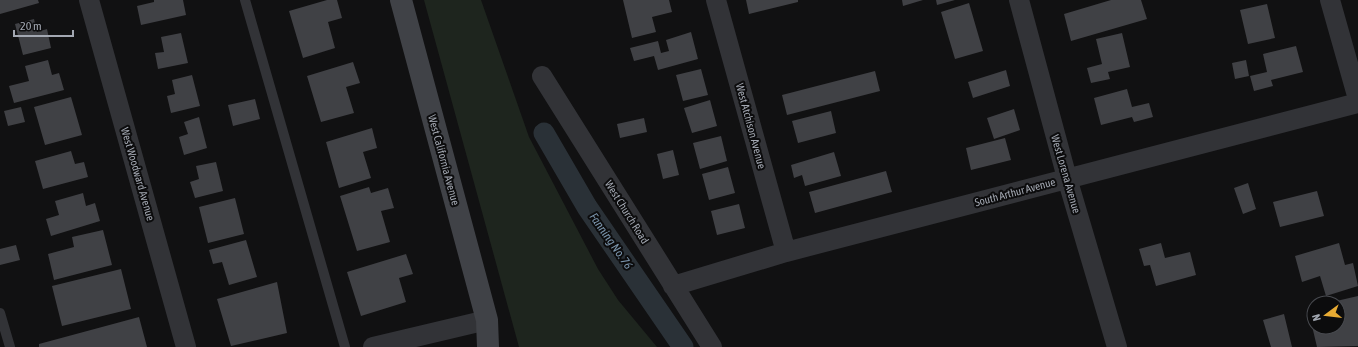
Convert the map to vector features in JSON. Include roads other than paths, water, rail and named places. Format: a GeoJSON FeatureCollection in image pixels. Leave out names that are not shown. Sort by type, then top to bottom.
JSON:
{"type":"FeatureCollection","features":[{"type":"Feature","properties":{"kind":"main road","name":"West California Avenue"},"geometry":{"type":"LineString","coordinates":[[401,0],[487,320],[488,347]]}},
{"type":"Feature","properties":{"kind":"main road","name":"West California Avenue"},"geometry":{"type":"LineString","coordinates":[[487,320],[503,347]]}},
{"type":"Feature","properties":{"kind":"street","name":"West Woodward Avenue"},"geometry":{"type":"LineString","coordinates":[[89,0],[186,347]]}},
{"type":"Feature","properties":{"kind":"street","name":"West Atchison Avenue"},"geometry":{"type":"LineString","coordinates":[[716,0],[786,252]]}},
{"type":"Feature","properties":{"kind":"street","name":"West Lorena Avenue"},"geometry":{"type":"LineString","coordinates":[[1019,0],[1067,178],[1117,347]]}},
{"type":"Feature","properties":{"kind":"street"},"geometry":{"type":"LineString","coordinates":[[1330,0],[1358,99]]}},
{"type":"Feature","properties":{"kind":"street","name":"West Church Road"},"geometry":{"type":"LineString","coordinates":[[542,76],[712,347]]}},
{"type":"Feature","properties":{"kind":"street","name":"South Arthur Avenue"},"geometry":{"type":"LineString","coordinates":[[673,286],[786,252],[1358,103]]}},
{"type":"Feature","properties":{"kind":"street"},"geometry":{"type":"LineString","coordinates":[[373,347],[487,320]]}},
{"type":"Feature","properties":{"kind":"lane"},"geometry":{"type":"LineString","coordinates":[[245,0],[344,347]]}},
{"type":"Feature","properties":{"kind":"lane"},"geometry":{"type":"LineString","coordinates":[[0,313],[10,347]]}},
{"type":"Feature","properties":{"kind":"waterway","name":"Fanning No. 76"},"geometry":{"type":"LineString","coordinates":[[544,133],[587,207],[683,347]]}}]}
